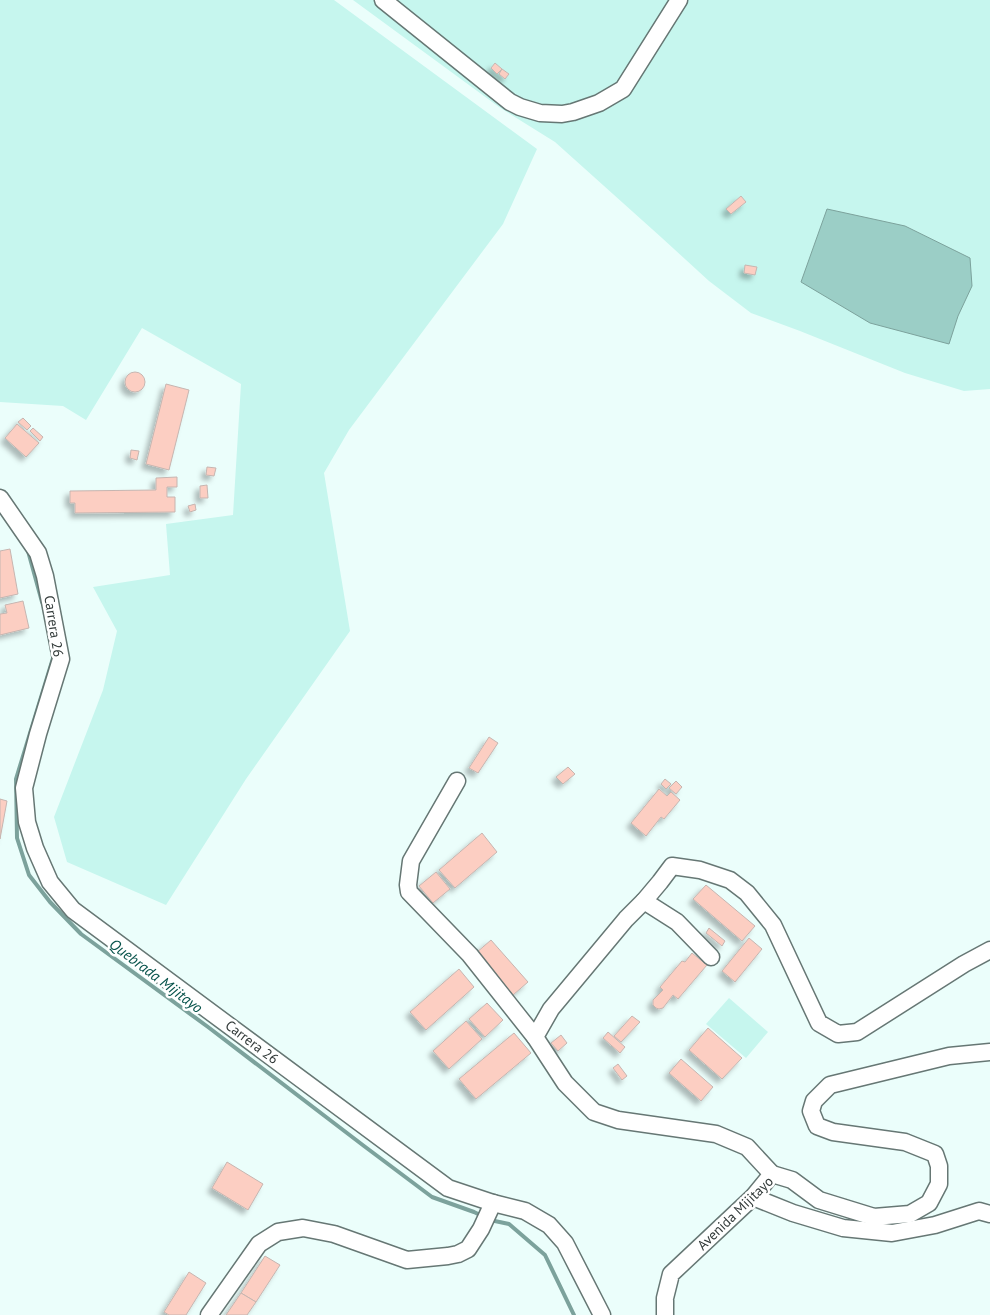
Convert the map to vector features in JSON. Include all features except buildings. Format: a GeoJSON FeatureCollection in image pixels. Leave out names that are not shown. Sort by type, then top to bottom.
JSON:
{"type":"FeatureCollection","features":[{"type":"Feature","properties":{"kind":"street"},"geometry":{"type":"LineString","coordinates":[[383,0],[510,102],[530,110],[551,114],[573,112],[599,103],[624,89],[679,0]]}},
{"type":"Feature","properties":{"kind":"street","name":"Carrera 26"},"geometry":{"type":"LineString","coordinates":[[0,498],[38,553],[45,576],[61,659],[24,788],[27,822],[35,848],[50,882],[73,910],[448,1188],[525,1211],[549,1225],[565,1243],[602,1315]]}},
{"type":"Feature","properties":{"kind":"street"},"geometry":{"type":"LineString","coordinates":[[457,781],[411,861],[408,886],[410,892],[470,955],[535,1037],[565,1083],[594,1112],[618,1120],[716,1134],[747,1147],[772,1174]]}},
{"type":"Feature","properties":{"kind":"street"},"geometry":{"type":"LineString","coordinates":[[535,1037],[550,1010],[672,866],[700,870],[730,880],[747,893],[773,925],[819,1023],[838,1034],[857,1032],[964,964],[990,950]]}},
{"type":"Feature","properties":{"kind":"street"},"geometry":{"type":"LineString","coordinates":[[644,901],[677,922],[711,957]]}},
{"type":"Feature","properties":{"kind":"street","name":"Avenida Mijitayo"},"geometry":{"type":"LineString","coordinates":[[665,1315],[665,1298],[671,1274],[752,1197],[772,1174],[792,1180],[819,1200],[874,1217],[910,1214],[929,1203],[939,1184],[939,1166],[935,1154],[905,1142],[832,1132],[817,1126],[811,1111],[814,1101],[830,1084],[948,1056],[990,1052]]}},
{"type":"Feature","properties":{"kind":"street"},"geometry":{"type":"LineString","coordinates":[[752,1197],[793,1213],[843,1228],[892,1232],[936,1225],[979,1211],[990,1214]]}},
{"type":"Feature","properties":{"kind":"street"},"geometry":{"type":"LineString","coordinates":[[209,1315],[259,1244],[278,1232],[303,1228],[334,1234],[407,1260],[458,1254],[468,1249],[481,1229],[493,1203]]}},
{"type":"Feature","properties":{"kind":"shaded area"},"geometry":{"type":"Polygon","coordinates":[[[0,0],[334,0],[537,149],[503,224],[349,430],[324,473],[350,631],[246,779],[166,905],[67,862],[54,817],[103,690],[117,631],[93,587],[170,575],[166,524],[233,515],[241,384],[142,328],[86,420],[63,406],[0,402],[0,0]]]}},
{"type":"Feature","properties":{"kind":"shaded area"},"geometry":{"type":"Polygon","coordinates":[[[353,0],[990,0],[990,389],[964,391],[905,373],[751,313],[709,281],[555,142],[499,107],[353,0]]]}},
{"type":"Feature","properties":{"kind":"shaded area"},"geometry":{"type":"Polygon","coordinates":[[[827,209],[905,226],[970,258],[972,286],[958,316],[949,344],[870,323],[801,282],[827,209]]]}},
{"type":"Feature","properties":{"kind":"shaded area"},"geometry":{"type":"Polygon","coordinates":[[[729,998],[768,1032],[746,1058],[706,1024],[729,998]]]}},
{"type":"Feature","properties":{"kind":"waterway","name":"Quebrada Mijitayo"},"geometry":{"type":"LineString","coordinates":[[28,551],[42,602]]}},
{"type":"Feature","properties":{"kind":"waterway","name":"Quebrada Mijitayo"},"geometry":{"type":"LineString","coordinates":[[53,655],[16,779],[17,838],[29,875],[50,902],[81,934],[208,1027],[432,1197],[482,1216]]}},
{"type":"Feature","properties":{"kind":"waterway","name":"Quebrada Mijitayo"},"geometry":{"type":"LineString","coordinates":[[490,1220],[509,1224],[545,1255],[574,1315]]}}]}
